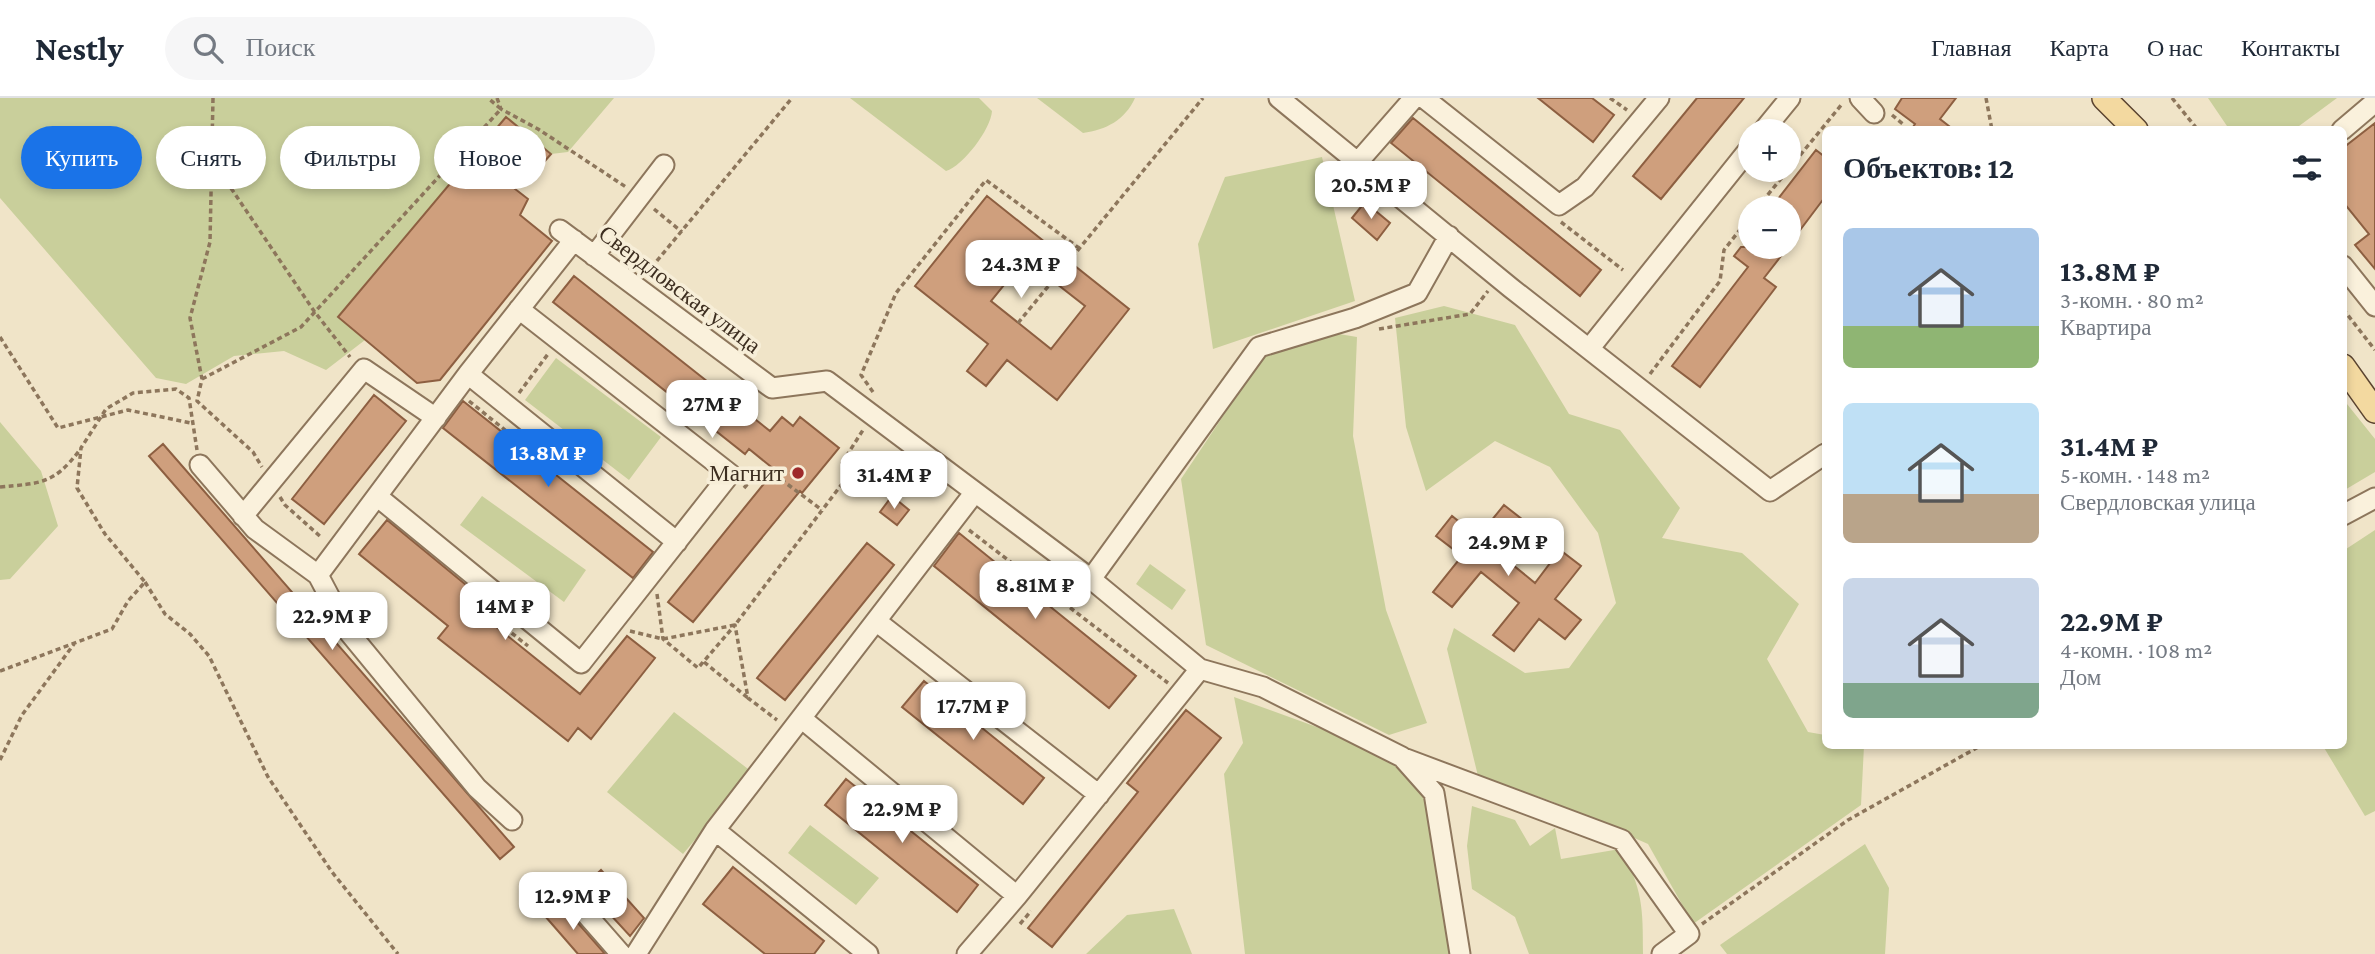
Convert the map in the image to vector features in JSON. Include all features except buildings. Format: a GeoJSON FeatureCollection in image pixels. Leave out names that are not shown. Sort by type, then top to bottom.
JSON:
{"type":"FeatureCollection","features":[{"type":"Feature","properties":{"kind":"main road"},"geometry":{"type":"LineString","coordinates":[[2104,98],[2132,126]]}},
{"type":"Feature","properties":{"kind":"main road"},"geometry":{"type":"LineString","coordinates":[[2347,372],[2375,411]]}},
{"type":"Feature","properties":{"kind":"street"},"geometry":{"type":"LineString","coordinates":[[1279,98],[1589,349],[1770,491],[1822,463]]}},
{"type":"Feature","properties":{"kind":"street"},"geometry":{"type":"LineString","coordinates":[[1358,162],[1414,98]]}},
{"type":"Feature","properties":{"kind":"street"},"geometry":{"type":"LineString","coordinates":[[1424,98],[1559,205],[1585,187],[1659,98]]}},
{"type":"Feature","properties":{"kind":"street"},"geometry":{"type":"LineString","coordinates":[[1773,119],[1790,98]]}},
{"type":"Feature","properties":{"kind":"street"},"geometry":{"type":"LineString","coordinates":[[1860,98],[1874,113]]}},
{"type":"Feature","properties":{"kind":"street"},"geometry":{"type":"LineString","coordinates":[[2347,126],[2375,102]]}},
{"type":"Feature","properties":{"kind":"street"},"geometry":{"type":"LineString","coordinates":[[1589,349],[1738,163]]}},
{"type":"Feature","properties":{"kind":"street"},"geometry":{"type":"LineString","coordinates":[[594,256],[664,165]]}},
{"type":"Feature","properties":{"kind":"street","name":"Свердловская улица"},"geometry":{"type":"LineString","coordinates":[[519,309],[567,235],[772,388],[827,381],[1091,579],[1200,668]]}},
{"type":"Feature","properties":{"kind":"street"},"geometry":{"type":"LineString","coordinates":[[1091,579],[1259,347],[1355,318],[1417,293],[1449,236]]}},
{"type":"Feature","properties":{"kind":"street"},"geometry":{"type":"LineString","coordinates":[[2347,271],[2375,306]]}},
{"type":"Feature","properties":{"kind":"street"},"geometry":{"type":"LineString","coordinates":[[318,575],[519,309],[730,474],[581,663],[378,497]]}},
{"type":"Feature","properties":{"kind":"street"},"geometry":{"type":"LineString","coordinates":[[243,516],[365,369],[436,418]]}},
{"type":"Feature","properties":{"kind":"street"},"geometry":{"type":"LineString","coordinates":[[468,374],[677,542]]}},
{"type":"Feature","properties":{"kind":"street"},"geometry":{"type":"LineString","coordinates":[[200,466],[255,529],[318,575],[347,630],[477,788],[512,820]]}},
{"type":"Feature","properties":{"kind":"street"},"geometry":{"type":"LineString","coordinates":[[636,954],[715,830],[975,492]]}},
{"type":"Feature","properties":{"kind":"street"},"geometry":{"type":"LineString","coordinates":[[2347,513],[2375,498]]}},
{"type":"Feature","properties":{"kind":"street"},"geometry":{"type":"LineString","coordinates":[[876,621],[1098,795]]}},
{"type":"Feature","properties":{"kind":"street"},"geometry":{"type":"LineString","coordinates":[[967,954],[1017,896],[1200,668],[1263,687],[1402,757],[1622,840],[1689,934],[1662,954]]}},
{"type":"Feature","properties":{"kind":"street"},"geometry":{"type":"LineString","coordinates":[[801,718],[1017,896]]}},
{"type":"Feature","properties":{"kind":"street"},"geometry":{"type":"LineString","coordinates":[[1402,757],[1434,793],[1460,954]]}},
{"type":"Feature","properties":{"kind":"street"},"geometry":{"type":"LineString","coordinates":[[715,830],[868,954]]}},
{"type":"Feature","properties":{"kind":"street"},"geometry":{"type":"LineString","coordinates":[[579,906],[621,954]]}},
{"type":"Feature","properties":{"kind":"path"},"geometry":{"type":"LineString","coordinates":[[213,98],[213,126]]}},
{"type":"Feature","properties":{"kind":"path"},"geometry":{"type":"LineString","coordinates":[[488,98],[501,109],[538,129],[640,197],[681,232]]}},
{"type":"Feature","properties":{"kind":"path"},"geometry":{"type":"LineString","coordinates":[[497,98],[501,109]]}},
{"type":"Feature","properties":{"kind":"path"},"geometry":{"type":"LineString","coordinates":[[645,276],[792,98]]}},
{"type":"Feature","properties":{"kind":"path"},"geometry":{"type":"LineString","coordinates":[[1018,323],[1203,98]]}},
{"type":"Feature","properties":{"kind":"path"},"geometry":{"type":"LineString","coordinates":[[1824,126],[1847,98]]}},
{"type":"Feature","properties":{"kind":"path"},"geometry":{"type":"LineString","coordinates":[[1986,98],[1991,126]]}},
{"type":"Feature","properties":{"kind":"path"},"geometry":{"type":"LineString","coordinates":[[2172,98],[2195,126]]}},
{"type":"Feature","properties":{"kind":"path"},"geometry":{"type":"LineString","coordinates":[[202,379],[301,327],[501,109]]}},
{"type":"Feature","properties":{"kind":"path"},"geometry":{"type":"LineString","coordinates":[[1767,196],[1822,129]]}},
{"type":"Feature","properties":{"kind":"path"},"geometry":{"type":"LineString","coordinates":[[874,393],[861,374],[896,293],[986,180],[1079,248]]}},
{"type":"Feature","properties":{"kind":"path"},"geometry":{"type":"LineString","coordinates":[[211,189],[210,242],[190,318],[202,379],[197,401],[253,452],[285,505]]}},
{"type":"Feature","properties":{"kind":"path"},"geometry":{"type":"LineString","coordinates":[[232,189],[314,311],[362,372]]}},
{"type":"Feature","properties":{"kind":"path"},"geometry":{"type":"LineString","coordinates":[[1646,378],[1720,281],[1724,250],[1738,232]]}},
{"type":"Feature","properties":{"kind":"path"},"geometry":{"type":"LineString","coordinates":[[2347,314],[2375,350]]}},
{"type":"Feature","properties":{"kind":"path"},"geometry":{"type":"LineString","coordinates":[[0,337],[58,428],[128,410],[191,423]]}},
{"type":"Feature","properties":{"kind":"path"},"geometry":{"type":"LineString","coordinates":[[496,423],[559,340]]}},
{"type":"Feature","properties":{"kind":"path"},"geometry":{"type":"LineString","coordinates":[[0,487],[44,483],[66,467],[81,449],[106,409],[133,393],[176,389],[190,398],[191,423],[200,466]]}},
{"type":"Feature","properties":{"kind":"path"},"geometry":{"type":"LineString","coordinates":[[460,394],[528,448]]}},
{"type":"Feature","properties":{"kind":"path"},"geometry":{"type":"LineString","coordinates":[[624,630],[663,639],[735,625],[845,480],[842,463],[870,419]]}},
{"type":"Feature","properties":{"kind":"path"},"geometry":{"type":"LineString","coordinates":[[81,449],[78,488],[104,534],[145,582],[165,614],[190,634],[209,656],[268,777],[332,872],[398,954]]}},
{"type":"Feature","properties":{"kind":"path"},"geometry":{"type":"LineString","coordinates":[[751,480],[771,472],[822,510]]}},
{"type":"Feature","properties":{"kind":"path"},"geometry":{"type":"LineString","coordinates":[[1055,596],[1067,581]]}},
{"type":"Feature","properties":{"kind":"path"},"geometry":{"type":"LineString","coordinates":[[0,671],[113,629],[128,601],[145,582]]}},
{"type":"Feature","properties":{"kind":"path"},"geometry":{"type":"LineString","coordinates":[[0,760],[22,715],[76,642]]}},
{"type":"Feature","properties":{"kind":"path"},"geometry":{"type":"LineString","coordinates":[[704,662],[748,698]]}},
{"type":"Feature","properties":{"kind":"path"},"geometry":{"type":"LineString","coordinates":[[1689,934],[1848,820],[1975,749]]}},
{"type":"Feature","properties":{"kind":"green space"},"geometry":{"type":"Polygon","coordinates":[[[0,98],[614,98],[568,152],[551,154],[546,150],[546,126],[517,126],[506,117],[498,126],[434,126],[434,189],[445,189],[338,316],[365,340],[326,370],[284,351],[234,356],[186,384],[156,378],[0,198],[0,98]]]}},
{"type":"Feature","properties":{"kind":"green space"},"geometry":{"type":"Polygon","coordinates":[[[850,98],[979,98],[992,111],[987,127],[975,146],[960,162],[946,171],[850,98]]]}},
{"type":"Feature","properties":{"kind":"green space"},"geometry":{"type":"Polygon","coordinates":[[[1037,98],[1135,98],[1126,112],[1114,123],[1083,133],[1037,98]]]}},
{"type":"Feature","properties":{"kind":"green space"},"geometry":{"type":"Polygon","coordinates":[[[2208,98],[2337,98],[2299,126],[2227,126],[2208,98]]]}},
{"type":"Feature","properties":{"kind":"green space"},"geometry":{"type":"Polygon","coordinates":[[[1322,157],[1355,301],[1213,349],[1198,244],[1225,177],[1322,157]]]}},
{"type":"Feature","properties":{"kind":"green space"},"geometry":{"type":"Polygon","coordinates":[[[1444,306],[1515,325],[1569,414],[1620,430],[1680,508],[1662,538],[1742,553],[1799,604],[1767,659],[1808,732],[1822,734],[1822,749],[1864,749],[1861,805],[1693,924],[1648,844],[1551,801],[1478,776],[1447,649],[1454,628],[1525,673],[1569,668],[1616,603],[1598,533],[1550,467],[1495,441],[1426,491],[1406,427],[1395,318],[1444,306]]]}},
{"type":"Feature","properties":{"kind":"green space"},"geometry":{"type":"Polygon","coordinates":[[[1339,334],[1357,337],[1353,436],[1386,610],[1427,723],[1389,735],[1206,645],[1181,479],[1264,355],[1339,334]]]}},
{"type":"Feature","properties":{"kind":"green space"},"geometry":{"type":"Polygon","coordinates":[[[556,358],[661,437],[629,480],[525,400],[556,358]]]}},
{"type":"Feature","properties":{"kind":"green space"},"geometry":{"type":"Polygon","coordinates":[[[2347,404],[2375,439],[2375,472],[2347,489],[2347,404]]]}},
{"type":"Feature","properties":{"kind":"green space"},"geometry":{"type":"Polygon","coordinates":[[[0,422],[41,471],[58,526],[10,579],[0,580],[0,422]]]}},
{"type":"Feature","properties":{"kind":"green space"},"geometry":{"type":"Polygon","coordinates":[[[482,496],[586,570],[564,602],[460,525],[482,496]]]}},
{"type":"Feature","properties":{"kind":"green space"},"geometry":{"type":"Polygon","coordinates":[[[2375,530],[2375,811],[2365,816],[2325,749],[2347,749],[2347,548],[2375,530]]]}},
{"type":"Feature","properties":{"kind":"green space"},"geometry":{"type":"Polygon","coordinates":[[[1150,564],[1186,590],[1172,610],[1136,584],[1150,564]]]}},
{"type":"Feature","properties":{"kind":"green space"},"geometry":{"type":"Polygon","coordinates":[[[1234,697],[1336,734],[1400,765],[1424,799],[1451,954],[1245,954],[1224,774],[1243,743],[1234,697]]]}},
{"type":"Feature","properties":{"kind":"green space"},"geometry":{"type":"Polygon","coordinates":[[[674,712],[752,772],[683,854],[607,792],[674,712]]]}},
{"type":"Feature","properties":{"kind":"green space"},"geometry":{"type":"Polygon","coordinates":[[[1472,806],[1515,820],[1530,846],[1555,828],[1561,859],[1620,849],[1628,863],[1640,899],[1643,954],[1529,954],[1515,917],[1472,889],[1467,846],[1472,806]]]}},
{"type":"Feature","properties":{"kind":"green space"},"geometry":{"type":"Polygon","coordinates":[[[810,825],[879,878],[856,905],[788,853],[810,825]]]}},
{"type":"Feature","properties":{"kind":"green space"},"geometry":{"type":"Polygon","coordinates":[[[1865,844],[1889,888],[1885,954],[1727,954],[1720,945],[1865,844]]]}},
{"type":"Feature","properties":{"kind":"green space"},"geometry":{"type":"Polygon","coordinates":[[[1174,909],[1192,954],[1086,954],[1127,915],[1174,909]]]}},
{"type":"Feature","properties":{"kind":"place","name":"Магнит"},"geometry":{"type":"Point","coordinates":[798,473]}}]}
